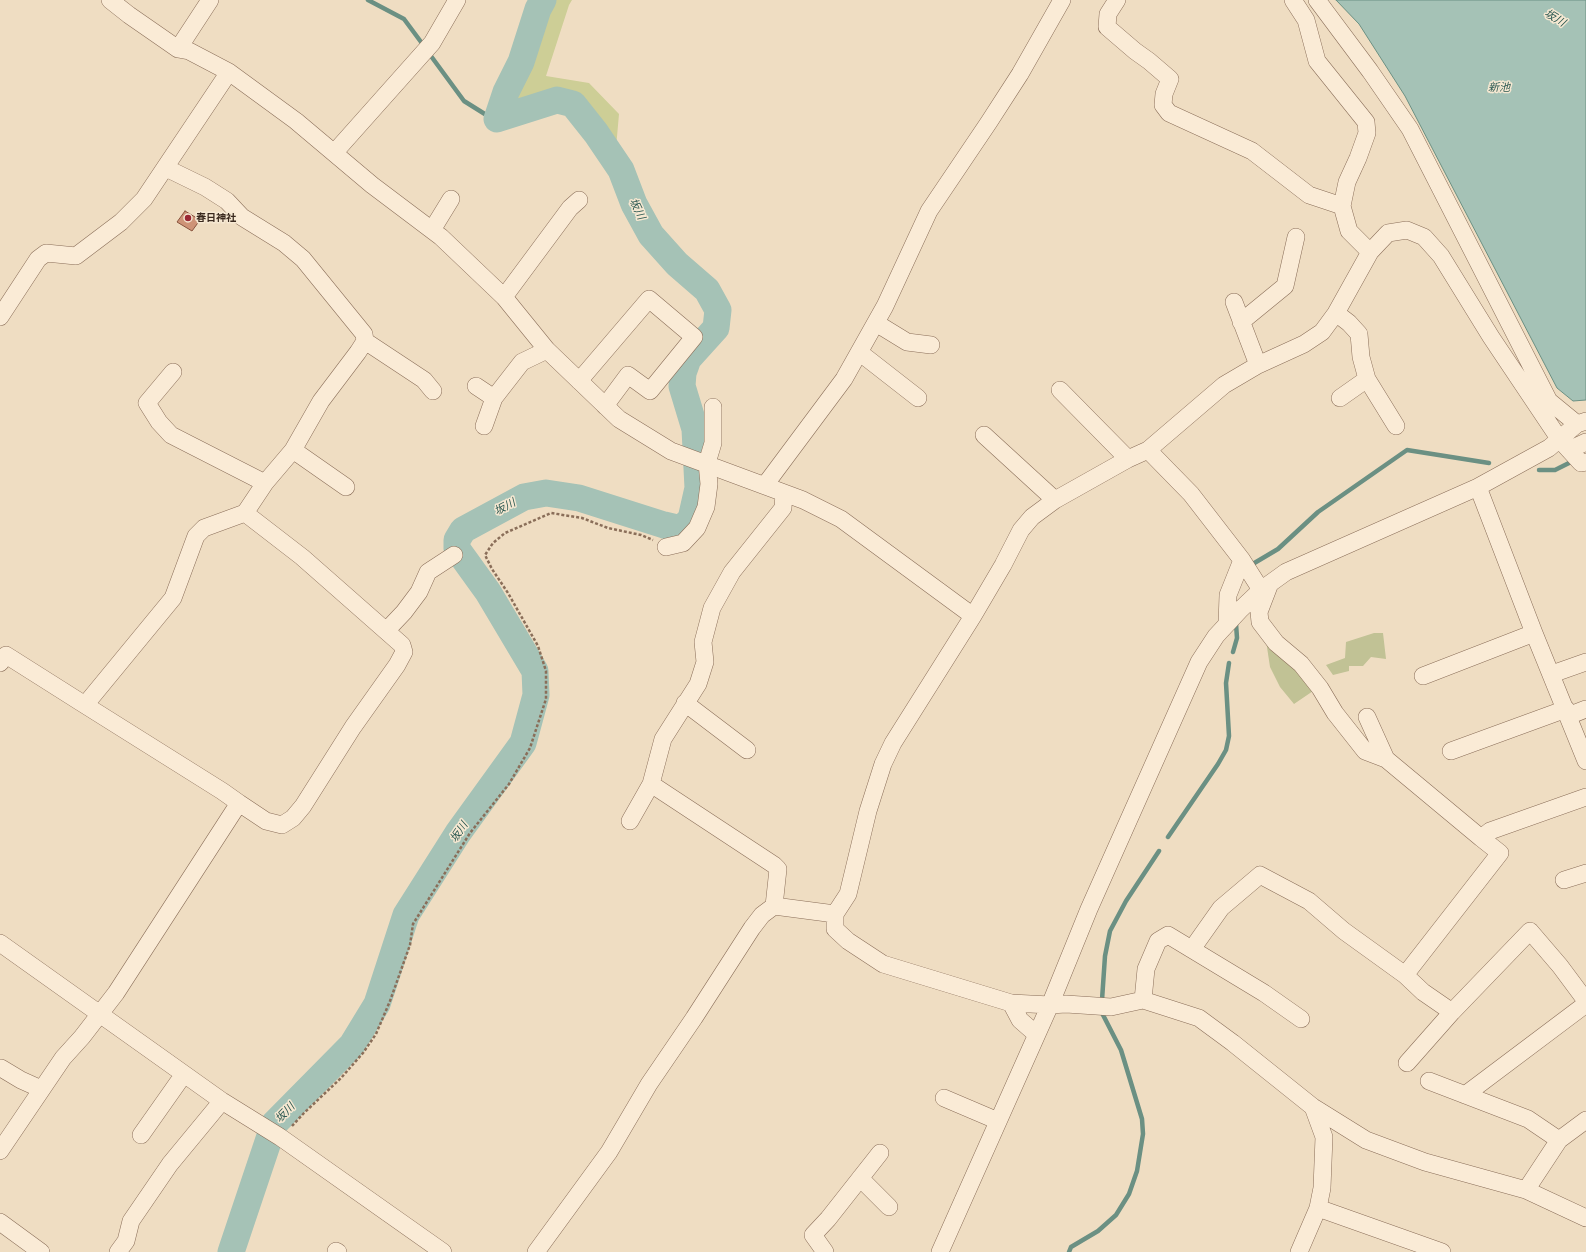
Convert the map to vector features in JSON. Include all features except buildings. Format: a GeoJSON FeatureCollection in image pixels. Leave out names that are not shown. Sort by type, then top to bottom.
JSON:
{"type":"FeatureCollection","features":[{"type":"Feature","properties":{"kind":"street"},"geometry":{"type":"LineString","coordinates":[[110,0],[128,15],[178,49],[189,51],[229,72],[296,121],[372,185],[432,230],[504,297],[547,350],[619,419],[671,451],[804,500],[841,519],[973,616]]}},
{"type":"Feature","properties":{"kind":"street"},"geometry":{"type":"LineString","coordinates":[[178,49],[210,0]]}},
{"type":"Feature","properties":{"kind":"street"},"geometry":{"type":"LineString","coordinates":[[334,153],[432,42],[457,0]]}},
{"type":"Feature","properties":{"kind":"street"},"geometry":{"type":"LineString","coordinates":[[765,485],[844,380],[876,323],[929,211],[1020,74],[1062,0]]}},
{"type":"Feature","properties":{"kind":"street"},"geometry":{"type":"LineString","coordinates":[[1117,0],[1108,14],[1107,28],[1170,79],[1164,94],[1164,105],[1169,113],[1252,151],[1309,195],[1342,206]]}},
{"type":"Feature","properties":{"kind":"street"},"geometry":{"type":"LineString","coordinates":[[1293,0],[1306,20],[1317,61],[1366,122],[1367,133],[1347,182],[1342,206],[1349,231],[1370,252]]}},
{"type":"Feature","properties":{"kind":"street"},"geometry":{"type":"LineString","coordinates":[[1317,0],[1370,71],[1410,129],[1548,400],[1581,422],[1564,445]]}},
{"type":"Feature","properties":{"kind":"street"},"geometry":{"type":"LineString","coordinates":[[0,317],[38,258],[46,253],[76,256],[121,222],[144,199],[229,72]]}},
{"type":"Feature","properties":{"kind":"street"},"geometry":{"type":"LineString","coordinates":[[85,705],[150,629],[173,598],[196,536],[204,528],[245,513],[265,483],[293,450],[321,401],[365,341],[364,334],[304,259],[284,243],[242,217],[227,201],[205,186],[166,168]]}},
{"type":"Feature","properties":{"kind":"street"},"geometry":{"type":"LineString","coordinates":[[432,230],[451,199]]}},
{"type":"Feature","properties":{"kind":"street"},"geometry":{"type":"LineString","coordinates":[[504,297],[570,208],[579,200]]}},
{"type":"Feature","properties":{"kind":"street"},"geometry":{"type":"LineString","coordinates":[[1586,462],[1581,463],[1564,445],[1491,337],[1441,256],[1424,237],[1407,230],[1388,233],[1370,252],[1336,313],[1322,332],[1304,344],[1258,365],[1224,384],[1148,450],[1128,459],[1055,500],[1032,517],[1021,530],[1003,565],[973,616],[893,743],[884,764],[868,811],[848,894],[835,914],[835,929],[848,941],[883,964],[1011,1003],[1111,1007],[1143,1000],[1199,1018],[1233,1043],[1313,1107],[1366,1140],[1425,1162],[1526,1190],[1586,1218]]}},
{"type":"Feature","properties":{"kind":"street"},"geometry":{"type":"LineString","coordinates":[[1241,322],[1285,286],[1296,237]]}},
{"type":"Feature","properties":{"kind":"street"},"geometry":{"type":"LineString","coordinates":[[579,381],[649,299],[694,337],[650,391],[628,375],[606,406]]}},
{"type":"Feature","properties":{"kind":"street"},"geometry":{"type":"LineString","coordinates":[[1234,302],[1258,365]]}},
{"type":"Feature","properties":{"kind":"street"},"geometry":{"type":"LineString","coordinates":[[1336,313],[1349,322],[1359,334],[1360,357],[1367,379],[1396,426]]}},
{"type":"Feature","properties":{"kind":"street"},"geometry":{"type":"LineString","coordinates":[[876,323],[907,342],[931,345]]}},
{"type":"Feature","properties":{"kind":"street"},"geometry":{"type":"LineString","coordinates":[[365,341],[424,380],[433,391]]}},
{"type":"Feature","properties":{"kind":"street"},"geometry":{"type":"LineString","coordinates":[[484,426],[494,398],[522,362],[547,350]]}},
{"type":"Feature","properties":{"kind":"street"},"geometry":{"type":"LineString","coordinates":[[859,352],[918,398]]}},
{"type":"Feature","properties":{"kind":"street"},"geometry":{"type":"LineString","coordinates":[[173,372],[147,403],[159,422],[171,435],[265,483]]}},
{"type":"Feature","properties":{"kind":"street"},"geometry":{"type":"LineString","coordinates":[[1340,398],[1367,379]]}},
{"type":"Feature","properties":{"kind":"street"},"geometry":{"type":"LineString","coordinates":[[476,386],[494,398]]}},
{"type":"Feature","properties":{"kind":"street"},"geometry":{"type":"LineString","coordinates":[[1060,390],[1128,459]]}},
{"type":"Feature","properties":{"kind":"street"},"geometry":{"type":"LineString","coordinates":[[698,460],[713,443],[713,407]]}},
{"type":"Feature","properties":{"kind":"street"},"geometry":{"type":"LineString","coordinates":[[984,435],[1055,500]]}},
{"type":"Feature","properties":{"kind":"street"},"geometry":{"type":"LineString","coordinates":[[940,1252],[1050,1005],[1089,909],[1199,662],[1216,636],[1241,608],[1286,572],[1478,487],[1549,448],[1586,442]]}},
{"type":"Feature","properties":{"kind":"street"},"geometry":{"type":"LineString","coordinates":[[293,450],[346,487]]}},
{"type":"Feature","properties":{"kind":"street"},"geometry":{"type":"LineString","coordinates":[[1148,450],[1191,494],[1265,588]]}},
{"type":"Feature","properties":{"kind":"street"},"geometry":{"type":"LineString","coordinates":[[666,547],[683,543],[697,528],[706,507],[709,484],[698,460]]}},
{"type":"Feature","properties":{"kind":"street"},"geometry":{"type":"LineString","coordinates":[[1478,487],[1534,633],[1586,758]]}},
{"type":"Feature","properties":{"kind":"street"},"geometry":{"type":"LineString","coordinates":[[630,821],[651,784],[663,739],[698,684],[705,662],[703,642],[712,608],[732,572],[784,508],[784,493]]}},
{"type":"Feature","properties":{"kind":"street"},"geometry":{"type":"LineString","coordinates":[[2,656],[85,705],[222,791],[266,821],[282,825],[293,818],[303,806],[353,727],[397,665],[404,652],[402,645],[302,557],[245,513]]}},
{"type":"Feature","properties":{"kind":"street"},"geometry":{"type":"LineString","coordinates":[[386,631],[404,612],[419,592],[428,572],[454,555]]}},
{"type":"Feature","properties":{"kind":"street"},"geometry":{"type":"LineString","coordinates":[[1227,624],[1228,596],[1242,560]]}},
{"type":"Feature","properties":{"kind":"street"},"geometry":{"type":"LineString","coordinates":[[1265,588],[1259,612],[1260,622],[1276,643],[1301,664],[1365,751],[1386,759],[1500,853],[1405,975]]}},
{"type":"Feature","properties":{"kind":"street"},"geometry":{"type":"LineString","coordinates":[[1423,676],[1534,633]]}},
{"type":"Feature","properties":{"kind":"street"},"geometry":{"type":"LineString","coordinates":[[1552,674],[1586,662]]}},
{"type":"Feature","properties":{"kind":"street"},"geometry":{"type":"LineString","coordinates":[[685,703],[747,750]]}},
{"type":"Feature","properties":{"kind":"street"},"geometry":{"type":"LineString","coordinates":[[1451,751],[1567,713],[1586,709]]}},
{"type":"Feature","properties":{"kind":"street"},"geometry":{"type":"LineString","coordinates":[[1367,717],[1386,759]]}},
{"type":"Feature","properties":{"kind":"street"},"geometry":{"type":"LineString","coordinates":[[1356,738],[1374,734]]}},
{"type":"Feature","properties":{"kind":"street"},"geometry":{"type":"LineString","coordinates":[[651,784],[774,865],[778,869],[774,906]]}},
{"type":"Feature","properties":{"kind":"street"},"geometry":{"type":"LineString","coordinates":[[1481,838],[1490,831],[1586,796]]}},
{"type":"Feature","properties":{"kind":"street"},"geometry":{"type":"LineString","coordinates":[[0,1151],[63,1058],[82,1037],[116,993],[239,803]]}},
{"type":"Feature","properties":{"kind":"street"},"geometry":{"type":"LineString","coordinates":[[1564,880],[1586,873]]}},
{"type":"Feature","properties":{"kind":"street"},"geometry":{"type":"LineString","coordinates":[[1192,949],[1221,908],[1260,876],[1309,901],[1344,931],[1405,975],[1423,992],[1452,1012]]}},
{"type":"Feature","properties":{"kind":"street"},"geometry":{"type":"LineString","coordinates":[[536,1252],[609,1152],[649,1084],[762,915],[774,906],[835,914]]}},
{"type":"Feature","properties":{"kind":"street"},"geometry":{"type":"LineString","coordinates":[[1407,1063],[1452,1012],[1530,931],[1560,966],[1586,1001]]}},
{"type":"Feature","properties":{"kind":"street"},"geometry":{"type":"LineString","coordinates":[[1143,1000],[1146,969],[1158,941],[1168,935],[1264,992],[1302,1019]]}},
{"type":"Feature","properties":{"kind":"street"},"geometry":{"type":"LineString","coordinates":[[0,943],[222,1101],[264,1126],[443,1252]]}},
{"type":"Feature","properties":{"kind":"street"},"geometry":{"type":"LineString","coordinates":[[1011,1003],[1020,1020],[1036,1034]]}},
{"type":"Feature","properties":{"kind":"street"},"geometry":{"type":"LineString","coordinates":[[1465,1095],[1586,1004]]}},
{"type":"Feature","properties":{"kind":"street"},"geometry":{"type":"LineString","coordinates":[[1,1068],[21,1080],[41,1089]]}},
{"type":"Feature","properties":{"kind":"street"},"geometry":{"type":"LineString","coordinates":[[141,1135],[184,1074]]}},
{"type":"Feature","properties":{"kind":"street"},"geometry":{"type":"LineString","coordinates":[[1429,1082],[1528,1119],[1559,1140]]}},
{"type":"Feature","properties":{"kind":"street"},"geometry":{"type":"LineString","coordinates":[[944,1098],[998,1120]]}},
{"type":"Feature","properties":{"kind":"street"},"geometry":{"type":"LineString","coordinates":[[118,1252],[126,1241],[130,1221],[170,1164],[222,1101]]}},
{"type":"Feature","properties":{"kind":"street"},"geometry":{"type":"LineString","coordinates":[[1299,1252],[1318,1208],[1322,1188],[1324,1138],[1313,1107]]}},
{"type":"Feature","properties":{"kind":"street"},"geometry":{"type":"LineString","coordinates":[[1526,1190],[1559,1140],[1586,1120]]}},
{"type":"Feature","properties":{"kind":"street"},"geometry":{"type":"LineString","coordinates":[[825,1252],[813,1235],[828,1219],[880,1152]]}},
{"type":"Feature","properties":{"kind":"street"},"geometry":{"type":"LineString","coordinates":[[860,1178],[890,1207]]}},
{"type":"Feature","properties":{"kind":"street"},"geometry":{"type":"LineString","coordinates":[[1318,1208],[1442,1252]]}},
{"type":"Feature","properties":{"kind":"street"},"geometry":{"type":"LineString","coordinates":[[0,1222],[41,1252]]}},
{"type":"Feature","properties":{"kind":"path"},"geometry":{"type":"LineString","coordinates":[[281,1138],[363,1054],[376,1034],[390,1001],[410,945],[413,924],[470,833],[509,784],[530,748],[546,699],[546,671],[538,646],[485,555],[493,543],[505,533],[551,513],[582,518],[608,528],[641,535],[666,547]]}},
{"type":"Feature","properties":{"kind":"green space"},"geometry":{"type":"Polygon","coordinates":[[[551,0],[572,0],[569,5],[546,76],[589,83],[619,114],[616,148],[585,109],[566,94],[509,109],[546,9],[551,0]]]}},
{"type":"Feature","properties":{"kind":"green space"},"geometry":{"type":"Polygon","coordinates":[[[1374,633],[1383,633],[1386,659],[1371,657],[1363,666],[1349,666],[1349,671],[1333,675],[1326,665],[1345,658],[1346,642],[1374,633]]]}},
{"type":"Feature","properties":{"kind":"green space"},"geometry":{"type":"Polygon","coordinates":[[[1265,634],[1316,689],[1294,704],[1280,687],[1270,667],[1265,634]]]}},
{"type":"Feature","properties":{"kind":"water","name":"新池"},"geometry":{"type":"Polygon","coordinates":[[[1336,0],[1586,0],[1586,400],[1573,401],[1557,388],[1405,96],[1359,24],[1336,0]]]}},
{"type":"Feature","properties":{"kind":"waterway"},"geometry":{"type":"LineString","coordinates":[[368,0],[404,19],[424,46]]}},
{"type":"Feature","properties":{"kind":"waterway","name":"坂川"},"geometry":{"type":"LineString","coordinates":[[231,1252],[274,1124],[352,1045],[377,1004],[406,915],[458,833],[523,743],[536,695],[535,671],[488,592],[457,549],[457,540],[463,530],[524,497],[546,493],[579,498],[681,529],[691,519],[698,488],[695,429],[682,386],[683,373],[688,359],[716,328],[718,310],[707,290],[677,264],[651,235],[634,204],[621,170],[596,133],[573,104],[557,100],[497,119],[506,92],[521,62],[538,9],[543,0]]}},
{"type":"Feature","properties":{"kind":"waterway"},"geometry":{"type":"LineString","coordinates":[[428,52],[464,101],[488,116],[497,119]]}},
{"type":"Feature","properties":{"kind":"waterway"},"geometry":{"type":"LineString","coordinates":[[1251,565],[1278,549],[1318,512],[1407,450],[1489,463]]}},
{"type":"Feature","properties":{"kind":"waterway"},"geometry":{"type":"LineString","coordinates":[[1539,470],[1555,470],[1569,463]]}},
{"type":"Feature","properties":{"kind":"waterway"},"geometry":{"type":"LineString","coordinates":[[1233,652],[1237,638],[1236,624]]}},
{"type":"Feature","properties":{"kind":"waterway"},"geometry":{"type":"LineString","coordinates":[[1168,837],[1226,750],[1229,736],[1226,683],[1229,663]]}},
{"type":"Feature","properties":{"kind":"waterway"},"geometry":{"type":"LineString","coordinates":[[1102,1000],[1105,956],[1110,931],[1126,901],[1159,851]]}},
{"type":"Feature","properties":{"kind":"waterway"},"geometry":{"type":"LineString","coordinates":[[1069,1252],[1071,1247],[1098,1231],[1116,1215],[1129,1194],[1137,1171],[1143,1134],[1142,1119],[1121,1050],[1102,1013]]}},
{"type":"Feature","properties":{"kind":"place","name":"春日神社"},"geometry":{"type":"Point","coordinates":[188,218]}}]}
